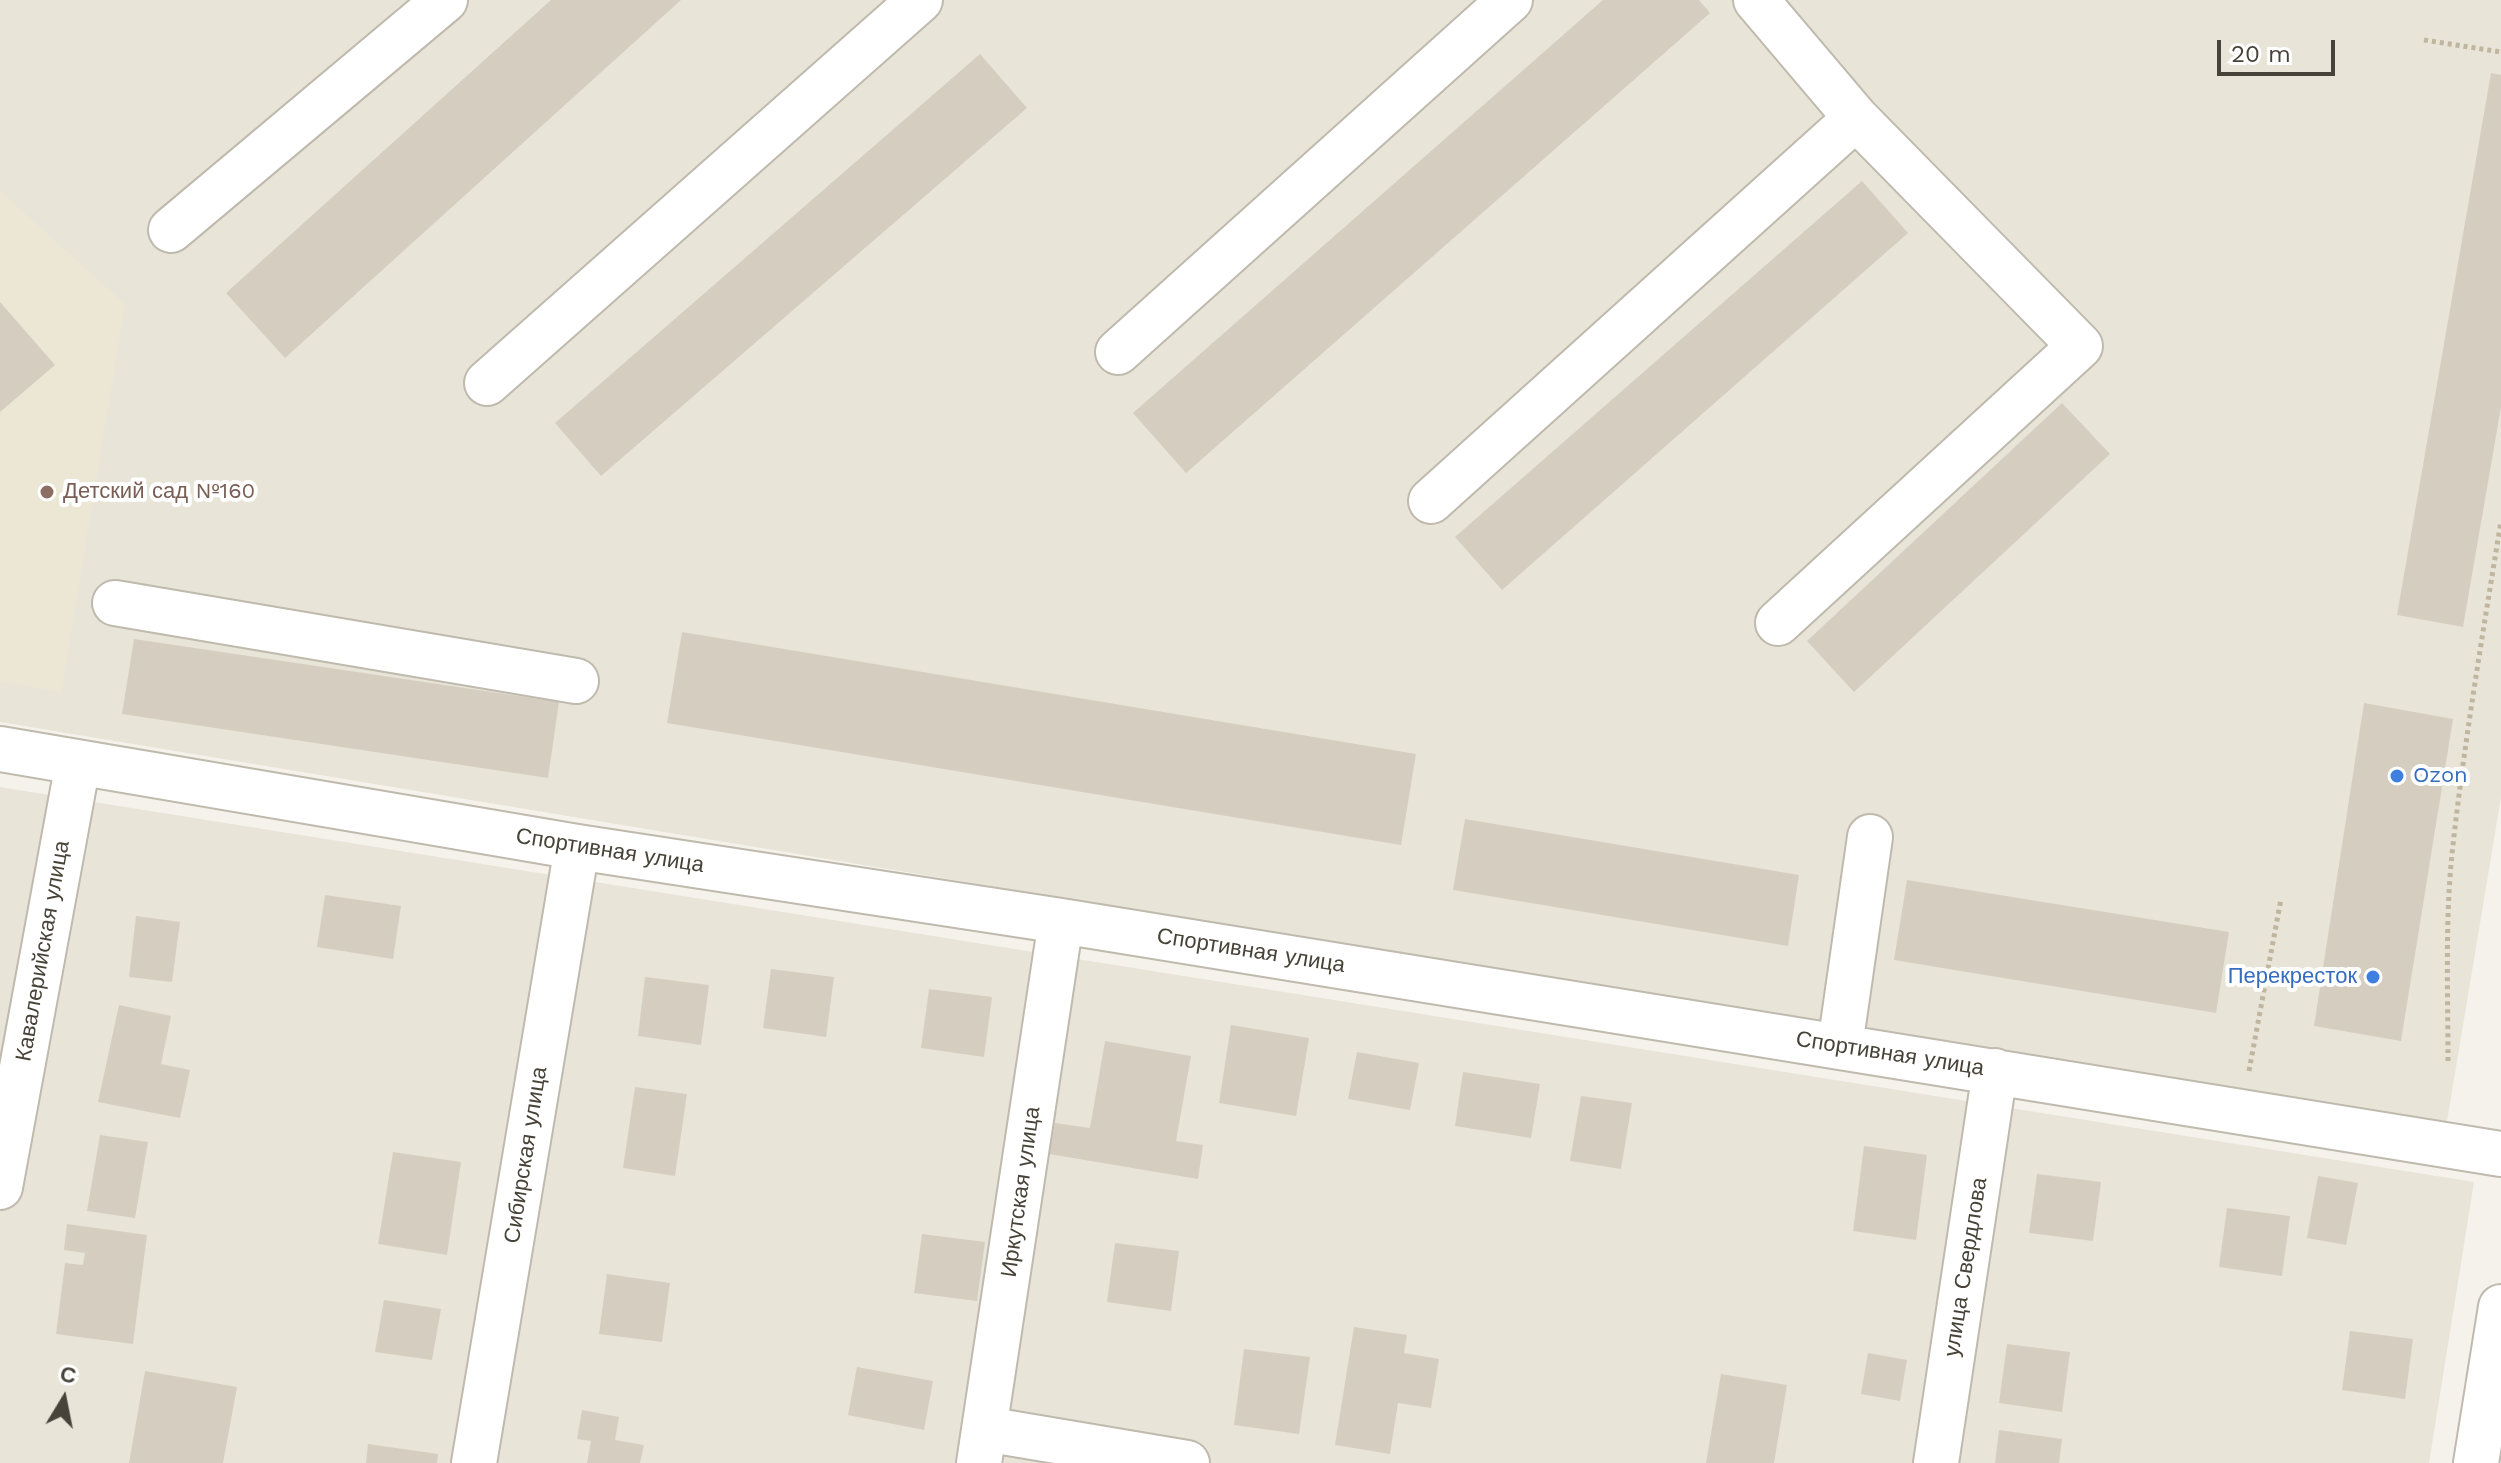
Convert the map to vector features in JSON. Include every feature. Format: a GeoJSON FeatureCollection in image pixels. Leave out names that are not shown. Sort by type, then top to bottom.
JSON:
{"type":"FeatureCollection","features":[{"type":"Feature","properties":{"kind":"street"},"geometry":{"type":"LineString","coordinates":[[171,230],[445,0]]}},
{"type":"Feature","properties":{"kind":"street"},"geometry":{"type":"LineString","coordinates":[[487,383],[920,0]]}},
{"type":"Feature","properties":{"kind":"street"},"geometry":{"type":"LineString","coordinates":[[1118,352],[1510,0]]}},
{"type":"Feature","properties":{"kind":"street"},"geometry":{"type":"LineString","coordinates":[[1756,0],[1856,118],[2080,346],[1778,623]]}},
{"type":"Feature","properties":{"kind":"street"},"geometry":{"type":"LineString","coordinates":[[1431,501],[1856,118]]}},
{"type":"Feature","properties":{"kind":"street"},"geometry":{"type":"LineString","coordinates":[[115,603],[576,681]]}},
{"type":"Feature","properties":{"kind":"street","name":"Спортивная улица"},"geometry":{"type":"LineString","coordinates":[[0,749],[577,847],[1061,921],[2501,1154]]}},
{"type":"Feature","properties":{"kind":"street","name":"Кавалерийская улица"},"geometry":{"type":"LineString","coordinates":[[0,1187],[78,763]]}},
{"type":"Feature","properties":{"kind":"street"},"geometry":{"type":"LineString","coordinates":[[1840,1046],[1870,837]]}},
{"type":"Feature","properties":{"kind":"street","name":"Сибирская улица"},"geometry":{"type":"LineString","coordinates":[[474,1463],[577,847]]}},
{"type":"Feature","properties":{"kind":"street","name":"Иркутская улица"},"geometry":{"type":"LineString","coordinates":[[982,1446],[1061,921]]}},
{"type":"Feature","properties":{"kind":"street","name":"улица Свердлова"},"geometry":{"type":"LineString","coordinates":[[1936,1463],[1995,1071]]}},
{"type":"Feature","properties":{"kind":"street"},"geometry":{"type":"LineString","coordinates":[[2476,1463],[2501,1307]]}},
{"type":"Feature","properties":{"kind":"street"},"geometry":{"type":"LineString","coordinates":[[982,1446],[1187,1463]]}},
{"type":"Feature","properties":{"kind":"path"},"geometry":{"type":"LineString","coordinates":[[2424,40],[2501,52]]}},
{"type":"Feature","properties":{"kind":"path"},"geometry":{"type":"LineString","coordinates":[[2448,1061],[2452,855],[2501,521]]}},
{"type":"Feature","properties":{"kind":"path"},"geometry":{"type":"LineString","coordinates":[[2241,1111],[2281,899]]}},
{"type":"Feature","properties":{"kind":"shaded area"},"geometry":{"type":"Polygon","coordinates":[[[0,0],[2501,0],[2501,797],[2446,1127],[0,722],[0,0]]]}},
{"type":"Feature","properties":{"kind":"shaded area","name":"Детский сад №160"},"geometry":{"type":"Polygon","coordinates":[[[0,191],[125,304],[61,692],[0,681],[0,191]]]}},
{"type":"Feature","properties":{"kind":"shaded area"},"geometry":{"type":"Polygon","coordinates":[[[0,787],[2474,1182],[2429,1463],[0,1463],[0,787]]]}},
{"type":"Feature","properties":{"kind":"building"},"geometry":{"type":"Polygon","coordinates":[[[551,0],[681,0],[285,358],[226,293],[551,0]]]}},
{"type":"Feature","properties":{"kind":"building"},"geometry":{"type":"Polygon","coordinates":[[[1603,0],[1699,0],[1710,13],[1186,473],[1133,413],[1603,0]]]}},
{"type":"Feature","properties":{"kind":"building"},"geometry":{"type":"Polygon","coordinates":[[[980,54],[1027,108],[601,476],[555,423],[980,54]]]}},
{"type":"Feature","properties":{"kind":"building"},"geometry":{"type":"Polygon","coordinates":[[[2491,73],[2501,75],[2501,407],[2463,627],[2397,615],[2491,73]]]}},
{"type":"Feature","properties":{"kind":"building"},"geometry":{"type":"Polygon","coordinates":[[[1862,181],[1908,233],[1502,590],[1455,537],[1862,181]]]}},
{"type":"Feature","properties":{"kind":"building"},"geometry":{"type":"Polygon","coordinates":[[[0,302],[55,365],[0,412],[0,302]]]}},
{"type":"Feature","properties":{"kind":"building"},"geometry":{"type":"Polygon","coordinates":[[[2062,403],[2110,454],[1854,692],[1807,641],[2062,403]]]}},
{"type":"Feature","properties":{"kind":"building"},"geometry":{"type":"Polygon","coordinates":[[[682,632],[1416,754],[1401,845],[667,723],[682,632]]]}},
{"type":"Feature","properties":{"kind":"building"},"geometry":{"type":"Polygon","coordinates":[[[134,639],[559,702],[548,778],[122,714],[134,639]]]}},
{"type":"Feature","properties":{"kind":"building"},"geometry":{"type":"Polygon","coordinates":[[[2364,703],[2453,719],[2401,1041],[2314,1026],[2364,703]]]}},
{"type":"Feature","properties":{"kind":"building"},"geometry":{"type":"Polygon","coordinates":[[[1465,819],[1799,875],[1788,946],[1453,890],[1465,819]]]}},
{"type":"Feature","properties":{"kind":"building"},"geometry":{"type":"Polygon","coordinates":[[[1907,880],[2229,932],[2216,1013],[1894,960],[1907,880]]]}},
{"type":"Feature","properties":{"kind":"building"},"geometry":{"type":"Polygon","coordinates":[[[325,895],[401,906],[393,959],[317,947],[325,895]]]}},
{"type":"Feature","properties":{"kind":"building"},"geometry":{"type":"Polygon","coordinates":[[[136,916],[180,922],[172,982],[129,977],[136,916]]]}},
{"type":"Feature","properties":{"kind":"building"},"geometry":{"type":"Polygon","coordinates":[[[771,969],[834,977],[826,1037],[763,1028],[771,969]]]}},
{"type":"Feature","properties":{"kind":"building"},"geometry":{"type":"Polygon","coordinates":[[[645,977],[709,985],[701,1045],[638,1036],[645,977]]]}},
{"type":"Feature","properties":{"kind":"building"},"geometry":{"type":"Polygon","coordinates":[[[929,989],[992,997],[984,1057],[921,1048],[929,989]]]}},
{"type":"Feature","properties":{"kind":"building"},"geometry":{"type":"Polygon","coordinates":[[[119,1005],[171,1016],[161,1064],[190,1070],[180,1118],[98,1102],[119,1005]]]}},
{"type":"Feature","properties":{"kind":"building"},"geometry":{"type":"Polygon","coordinates":[[[1231,1025],[1309,1038],[1296,1116],[1219,1103],[1231,1025]]]}},
{"type":"Feature","properties":{"kind":"building"},"geometry":{"type":"Polygon","coordinates":[[[1105,1041],[1191,1056],[1176,1141],[1203,1145],[1198,1179],[1049,1154],[1055,1123],[1090,1128],[1105,1041]]]}},
{"type":"Feature","properties":{"kind":"building"},"geometry":{"type":"Polygon","coordinates":[[[1357,1052],[1419,1063],[1410,1110],[1348,1099],[1357,1052]]]}},
{"type":"Feature","properties":{"kind":"building"},"geometry":{"type":"Polygon","coordinates":[[[1463,1072],[1540,1084],[1531,1138],[1455,1126],[1463,1072]]]}},
{"type":"Feature","properties":{"kind":"building"},"geometry":{"type":"Polygon","coordinates":[[[635,1087],[687,1094],[675,1176],[623,1168],[635,1087]]]}},
{"type":"Feature","properties":{"kind":"building"},"geometry":{"type":"Polygon","coordinates":[[[1581,1096],[1632,1103],[1621,1169],[1570,1161],[1581,1096]]]}},
{"type":"Feature","properties":{"kind":"building"},"geometry":{"type":"Polygon","coordinates":[[[100,1135],[148,1142],[135,1218],[87,1211],[100,1135]]]}},
{"type":"Feature","properties":{"kind":"building"},"geometry":{"type":"Polygon","coordinates":[[[1864,1146],[1927,1155],[1916,1240],[1853,1231],[1864,1146]]]}},
{"type":"Feature","properties":{"kind":"building"},"geometry":{"type":"Polygon","coordinates":[[[393,1152],[461,1162],[447,1255],[378,1244],[393,1152]]]}},
{"type":"Feature","properties":{"kind":"building"},"geometry":{"type":"Polygon","coordinates":[[[2037,1174],[2101,1182],[2093,1241],[2029,1233],[2037,1174]]]}},
{"type":"Feature","properties":{"kind":"building"},"geometry":{"type":"Polygon","coordinates":[[[2318,1176],[2358,1183],[2346,1245],[2307,1238],[2318,1176]]]}},
{"type":"Feature","properties":{"kind":"building"},"geometry":{"type":"Polygon","coordinates":[[[2227,1208],[2290,1216],[2282,1276],[2219,1267],[2227,1208]]]}},
{"type":"Feature","properties":{"kind":"building"},"geometry":{"type":"Polygon","coordinates":[[[67,1224],[147,1235],[133,1344],[56,1334],[65,1263],[83,1265],[85,1253],[64,1250],[67,1224]]]}},
{"type":"Feature","properties":{"kind":"building"},"geometry":{"type":"Polygon","coordinates":[[[922,1234],[985,1242],[977,1301],[914,1293],[922,1234]]]}},
{"type":"Feature","properties":{"kind":"building"},"geometry":{"type":"Polygon","coordinates":[[[1115,1243],[1179,1251],[1171,1311],[1107,1302],[1115,1243]]]}},
{"type":"Feature","properties":{"kind":"building"},"geometry":{"type":"Polygon","coordinates":[[[607,1274],[670,1283],[662,1342],[599,1334],[607,1274]]]}},
{"type":"Feature","properties":{"kind":"building"},"geometry":{"type":"Polygon","coordinates":[[[384,1300],[441,1309],[432,1360],[375,1352],[384,1300]]]}},
{"type":"Feature","properties":{"kind":"building"},"geometry":{"type":"Polygon","coordinates":[[[1354,1327],[1407,1335],[1404,1353],[1439,1359],[1431,1408],[1398,1403],[1390,1454],[1335,1445],[1354,1327]]]}},
{"type":"Feature","properties":{"kind":"building"},"geometry":{"type":"Polygon","coordinates":[[[2350,1331],[2413,1339],[2405,1399],[2342,1390],[2350,1331]]]}},
{"type":"Feature","properties":{"kind":"building"},"geometry":{"type":"Polygon","coordinates":[[[2007,1344],[2070,1352],[2062,1412],[1999,1403],[2007,1344]]]}},
{"type":"Feature","properties":{"kind":"building"},"geometry":{"type":"Polygon","coordinates":[[[1244,1349],[1310,1357],[1299,1434],[1234,1425],[1244,1349]]]}},
{"type":"Feature","properties":{"kind":"building"},"geometry":{"type":"Polygon","coordinates":[[[1868,1353],[1907,1360],[1900,1401],[1861,1394],[1868,1353]]]}},
{"type":"Feature","properties":{"kind":"building"},"geometry":{"type":"Polygon","coordinates":[[[857,1367],[933,1381],[924,1430],[848,1415],[857,1367]]]}},
{"type":"Feature","properties":{"kind":"building"},"geometry":{"type":"Polygon","coordinates":[[[145,1371],[237,1387],[223,1463],[129,1463],[145,1371]]]}},
{"type":"Feature","properties":{"kind":"building"},"geometry":{"type":"Polygon","coordinates":[[[1721,1374],[1787,1385],[1774,1463],[1706,1463],[1721,1374]]]}},
{"type":"Feature","properties":{"kind":"building"},"geometry":{"type":"Polygon","coordinates":[[[582,1410],[619,1417],[615,1440],[644,1445],[640,1463],[587,1463],[591,1441],[577,1439],[582,1410]]]}},
{"type":"Feature","properties":{"kind":"building"},"geometry":{"type":"Polygon","coordinates":[[[1999,1430],[2062,1439],[2059,1463],[1995,1463],[1999,1430]]]}},
{"type":"Feature","properties":{"kind":"building"},"geometry":{"type":"Polygon","coordinates":[[[368,1444],[438,1454],[437,1463],[366,1463],[368,1444]]]}},
{"type":"Feature","properties":{"kind":"place","name":"Детский сад №160"},"geometry":{"type":"Point","coordinates":[47,492]}},
{"type":"Feature","properties":{"kind":"place","name":"Ozon"},"geometry":{"type":"Point","coordinates":[2397,776]}},
{"type":"Feature","properties":{"kind":"place","name":"Перекресток"},"geometry":{"type":"Point","coordinates":[2373,977]}}]}
